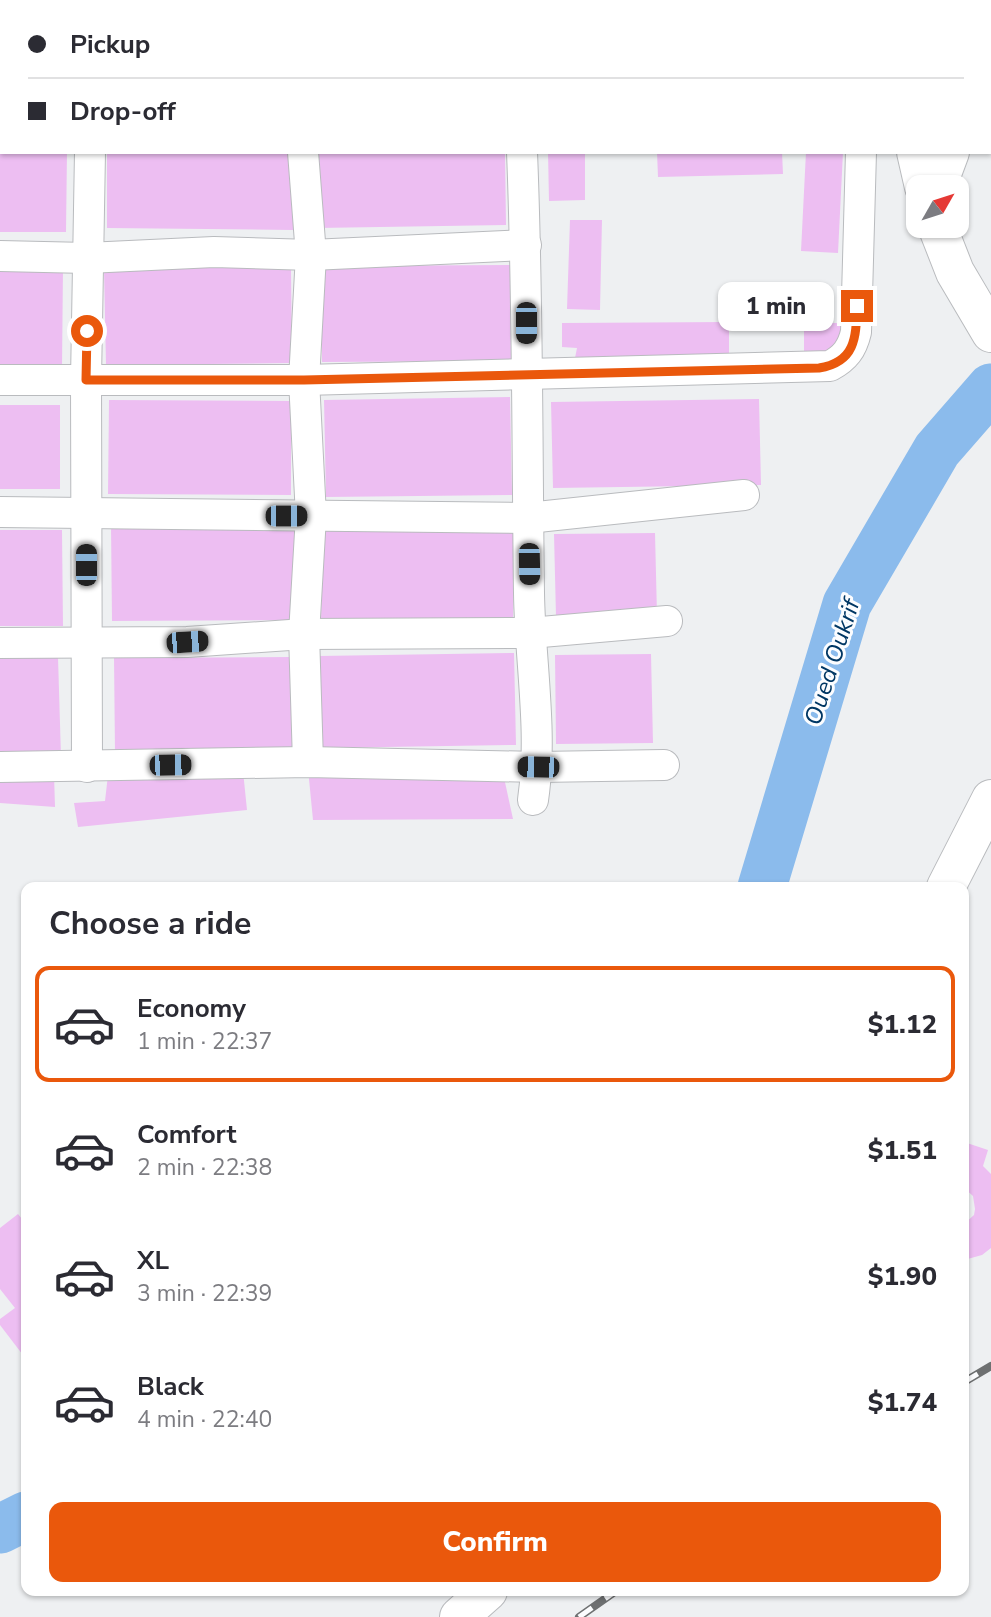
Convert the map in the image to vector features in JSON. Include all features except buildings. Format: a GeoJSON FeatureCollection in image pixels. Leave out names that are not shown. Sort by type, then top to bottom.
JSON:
{"type":"FeatureCollection","features":[{"type":"Feature","properties":{"kind":"street"},"geometry":{"type":"LineString","coordinates":[[87,766],[86,380],[90,154]]}},
{"type":"Feature","properties":{"kind":"street"},"geometry":{"type":"LineString","coordinates":[[303,154],[311,255],[304,380],[311,516],[304,634],[308,762]]}},
{"type":"Feature","properties":{"kind":"street"},"geometry":{"type":"LineString","coordinates":[[522,154],[526,245],[530,633],[538,767],[533,800]]}},
{"type":"Feature","properties":{"kind":"street"},"geometry":{"type":"LineString","coordinates":[[0,380],[304,380],[819,368],[840,361],[854,343],[861,154]]}},
{"type":"Feature","properties":{"kind":"street"},"geometry":{"type":"LineString","coordinates":[[916,154],[921,175]]}},
{"type":"Feature","properties":{"kind":"street"},"geometry":{"type":"LineString","coordinates":[[941,175],[949,154]]}},
{"type":"Feature","properties":{"kind":"street"},"geometry":{"type":"LineString","coordinates":[[942,238],[955,272],[990,331]]}},
{"type":"Feature","properties":{"kind":"street"},"geometry":{"type":"LineString","coordinates":[[0,256],[87,258],[214,252],[311,255],[526,245]]}},
{"type":"Feature","properties":{"kind":"street"},"geometry":{"type":"LineString","coordinates":[[0,512],[528,518],[744,495]]}},
{"type":"Feature","properties":{"kind":"street"},"geometry":{"type":"LineString","coordinates":[[0,643],[187,642],[304,634],[530,633],[667,621]]}},
{"type":"Feature","properties":{"kind":"street"},"geometry":{"type":"LineString","coordinates":[[0,767],[308,762],[538,767],[664,765]]}},
{"type":"Feature","properties":{"kind":"street"},"geometry":{"type":"LineString","coordinates":[[949,882],[991,799]]}},
{"type":"Feature","properties":{"kind":"street"},"geometry":{"type":"LineString","coordinates":[[459,1617],[482,1596]]}},
{"type":"Feature","properties":{"kind":"waterway","name":"Oued Oukrif"},"geometry":{"type":"LineString","coordinates":[[764,882],[847,604],[937,450],[991,388]]}},
{"type":"Feature","properties":{"kind":"waterway","name":"Oued Oukrif"},"geometry":{"type":"LineString","coordinates":[[0,1529],[21,1518]]}},
{"type":"Feature","properties":{"kind":"railway"},"geometry":{"type":"LineString","coordinates":[[969,1379],[991,1366]]}},
{"type":"Feature","properties":{"kind":"railway"},"geometry":{"type":"LineString","coordinates":[[579,1617],[609,1596]]}},
{"type":"Feature","properties":{"kind":"route"},"geometry":{"type":"LineString","coordinates":[[87,331],[86,380],[304,380],[819,368],[840,361],[848,353],[854,343],[857,306]]}}]}
